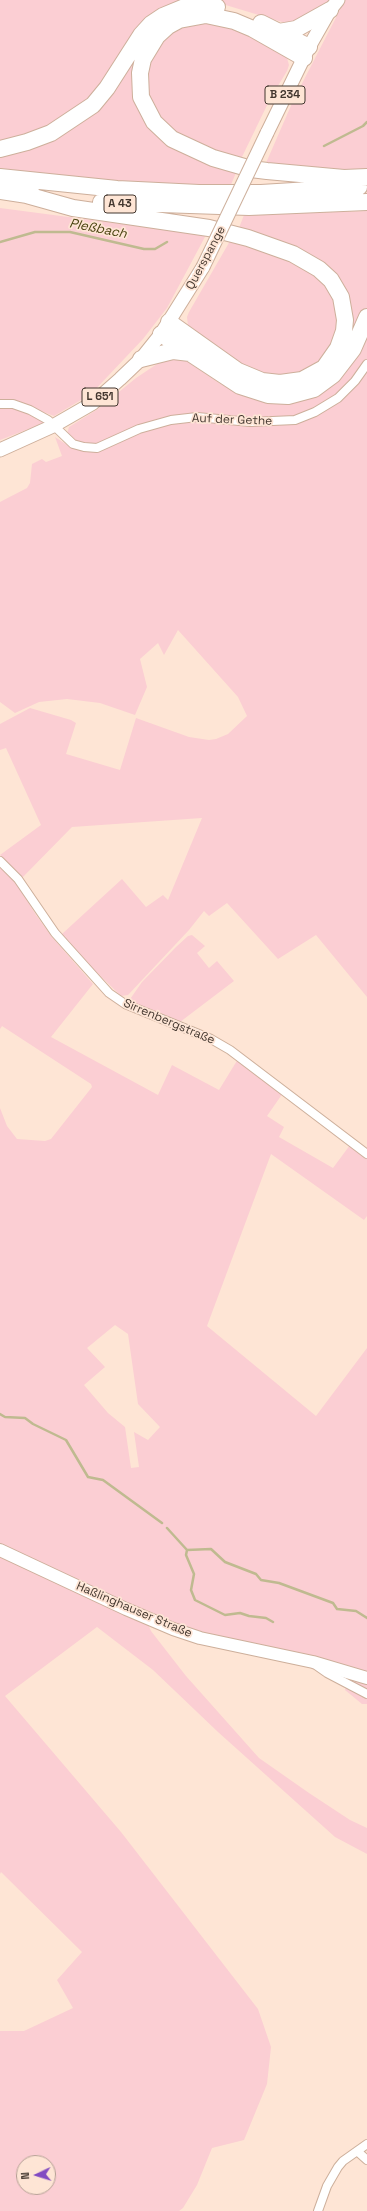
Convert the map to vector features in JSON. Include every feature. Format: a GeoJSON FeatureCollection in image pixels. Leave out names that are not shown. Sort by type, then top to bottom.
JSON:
{"type":"FeatureCollection","features":[{"type":"Feature","properties":{"kind":"highway"},"geometry":{"type":"LineString","coordinates":[[279,32],[296,29],[334,5]]}},
{"type":"Feature","properties":{"kind":"highway"},"geometry":{"type":"LineString","coordinates":[[0,149],[27,142],[52,133],[93,105],[107,88],[141,35],[152,24],[172,11],[187,6],[217,7],[243,14],[279,32],[307,53]]}},
{"type":"Feature","properties":{"kind":"highway"},"geometry":{"type":"LineString","coordinates":[[307,53],[234,21],[206,15],[179,20],[168,26],[157,36],[143,59],[140,73],[141,96],[154,122],[172,139],[213,158],[251,169],[267,171],[344,178],[367,177]]}},
{"type":"Feature","properties":{"kind":"highway","name":"A 43"},"geometry":{"type":"LineString","coordinates":[[0,178],[117,189],[199,192],[261,193],[367,187]]}},
{"type":"Feature","properties":{"kind":"highway","name":"A 43"},"geometry":{"type":"LineString","coordinates":[[0,191],[125,204],[218,207],[273,207],[367,202]]}},
{"type":"Feature","properties":{"kind":"highway"},"geometry":{"type":"LineString","coordinates":[[23,194],[73,208],[209,228],[248,238],[293,254],[319,269],[331,280],[341,297],[345,320],[344,331],[338,348],[324,368],[302,380],[280,384],[262,380],[238,371],[165,328]]}},
{"type":"Feature","properties":{"kind":"highway"},"geometry":{"type":"LineString","coordinates":[[165,328],[190,352],[223,376],[247,389],[274,396],[299,394],[327,381],[340,368],[353,349],[367,317]]}},
{"type":"Feature","properties":{"kind":"highway"},"geometry":{"type":"LineString","coordinates":[[141,359],[173,351],[190,352]]}},
{"type":"Feature","properties":{"kind":"main road","name":"Querspange"},"geometry":{"type":"LineString","coordinates":[[0,450],[53,426],[93,403],[141,359],[165,328],[203,267],[307,53],[334,5]]}},
{"type":"Feature","properties":{"kind":"main road","name":"Haßlinghauser Straße"},"geometry":{"type":"LineString","coordinates":[[0,1550],[173,1629],[222,1643],[313,1662],[367,1678]]}},
{"type":"Feature","properties":{"kind":"street","name":"Auf der Gethe"},"geometry":{"type":"LineString","coordinates":[[0,404],[13,404],[30,410],[48,420],[73,444],[93,448],[100,447],[139,429],[176,419],[212,417],[265,422],[295,420],[315,412],[338,398],[355,381],[367,364]]}},
{"type":"Feature","properties":{"kind":"street","name":"Sirrenbergstraße"},"geometry":{"type":"LineString","coordinates":[[0,861],[18,879],[55,933],[109,993],[124,1004],[211,1039],[230,1050],[367,1154]]}},
{"type":"Feature","properties":{"kind":"street"},"geometry":{"type":"LineString","coordinates":[[313,1662],[327,1673],[367,1694]]}},
{"type":"Feature","properties":{"kind":"street"},"geometry":{"type":"LineString","coordinates":[[318,2211],[335,2172],[343,2161],[367,2144]]}},
{"type":"Feature","properties":{"kind":"street"},"geometry":{"type":"LineString","coordinates":[[357,2151],[367,2160]]}},
{"type":"Feature","properties":{"kind":"shaded area"},"geometry":{"type":"Polygon","coordinates":[[[0,0],[189,0],[102,81],[81,108],[46,129],[0,141],[0,0]]]}},
{"type":"Feature","properties":{"kind":"shaded area"},"geometry":{"type":"Polygon","coordinates":[[[209,0],[329,0],[321,10],[292,25],[209,0]]]}},
{"type":"Feature","properties":{"kind":"shaded area"},"geometry":{"type":"Polygon","coordinates":[[[345,0],[367,0],[367,171],[344,171],[266,163],[293,101],[345,0]]]}},
{"type":"Feature","properties":{"kind":"shaded area"},"geometry":{"type":"Polygon","coordinates":[[[197,8],[210,8],[238,15],[254,22],[293,44],[291,47],[256,27],[226,15],[214,12],[195,12],[182,14],[160,26],[144,43],[139,54],[135,68],[138,100],[136,101],[144,121],[168,143],[190,155],[238,168],[230,187],[124,181],[53,175],[0,168],[0,150],[29,144],[65,129],[89,112],[107,93],[141,40],[152,28],[171,14],[197,8]]]}},
{"type":"Feature","properties":{"kind":"shaded area"},"geometry":{"type":"Polygon","coordinates":[[[218,22],[263,43],[287,58],[289,65],[270,99],[241,159],[194,144],[162,126],[144,88],[152,50],[182,25],[218,22]]]}},
{"type":"Feature","properties":{"kind":"shaded area"},"geometry":{"type":"Polygon","coordinates":[[[0,208],[206,235],[167,308],[143,339],[91,394],[54,416],[30,407],[0,401],[0,208]]]}},
{"type":"Feature","properties":{"kind":"shaded area"},"geometry":{"type":"Polygon","coordinates":[[[367,211],[367,307],[350,349],[340,364],[323,380],[307,388],[287,393],[259,390],[237,382],[224,374],[177,338],[179,337],[230,373],[249,382],[269,388],[282,389],[299,386],[308,383],[326,373],[340,356],[348,333],[349,314],[339,287],[322,269],[306,258],[285,249],[237,233],[244,215],[367,211]]]}},
{"type":"Feature","properties":{"kind":"shaded area"},"geometry":{"type":"Polygon","coordinates":[[[230,241],[281,258],[307,270],[324,283],[335,302],[338,319],[336,335],[325,359],[293,378],[256,374],[188,326],[187,317],[189,312],[230,241]]]}},
{"type":"Feature","properties":{"kind":"shaded area"},"geometry":{"type":"Polygon","coordinates":[[[367,332],[367,368],[343,390],[319,407],[288,418],[269,420],[198,415],[98,445],[85,445],[74,441],[67,434],[69,427],[98,409],[136,378],[166,358],[185,360],[219,383],[242,395],[267,402],[367,332]]]}},
{"type":"Feature","properties":{"kind":"shaded area"},"geometry":{"type":"Polygon","coordinates":[[[367,369],[367,997],[316,935],[278,959],[227,903],[209,916],[204,911],[189,930],[128,995],[121,996],[88,964],[62,934],[122,879],[146,907],[163,895],[168,900],[202,818],[72,827],[21,879],[0,855],[41,825],[6,748],[0,750],[0,724],[30,708],[71,720],[76,723],[66,754],[120,770],[136,718],[189,737],[209,740],[228,734],[247,716],[238,697],[178,630],[164,655],[158,643],[140,659],[147,687],[135,715],[100,703],[67,699],[39,702],[15,713],[0,702],[0,502],[27,488],[30,483],[32,464],[42,459],[46,462],[62,456],[55,437],[72,448],[95,452],[146,430],[172,423],[197,420],[253,425],[291,425],[322,412],[367,369]]]}},
{"type":"Feature","properties":{"kind":"shaded area"},"geometry":{"type":"Polygon","coordinates":[[[0,407],[12,407],[28,412],[44,423],[0,440],[0,407]]]}},
{"type":"Feature","properties":{"kind":"shaded area"},"geometry":{"type":"Polygon","coordinates":[[[0,866],[17,884],[36,915],[52,937],[93,984],[51,1037],[158,1095],[172,1065],[219,1090],[238,1059],[283,1093],[267,1116],[284,1127],[279,1137],[333,1168],[350,1145],[367,1157],[367,1216],[364,1220],[271,1154],[207,1326],[316,1416],[367,1348],[367,1704],[362,1704],[345,1690],[351,1670],[202,1634],[149,1616],[0,1546],[0,1108],[7,1126],[17,1139],[45,1141],[51,1139],[92,1087],[91,1084],[2,1026],[0,1029],[0,866]],[[115,1325],[87,1348],[105,1367],[84,1385],[108,1413],[125,1427],[131,1468],[139,1467],[134,1432],[148,1440],[160,1427],[138,1404],[128,1334],[115,1325]]]}},
{"type":"Feature","properties":{"kind":"shaded area"},"geometry":{"type":"Polygon","coordinates":[[[192,935],[205,946],[197,953],[209,968],[217,961],[234,981],[180,1022],[128,1002],[142,982],[176,947],[188,936],[192,935]]]}},
{"type":"Feature","properties":{"kind":"shaded area"},"geometry":{"type":"Polygon","coordinates":[[[0,1555],[147,1622],[151,1631],[186,1676],[259,1758],[350,1820],[367,1828],[367,1854],[335,1837],[218,1732],[153,1670],[97,1627],[5,1696],[121,1832],[258,2009],[271,2047],[267,2084],[244,2140],[212,2148],[197,2185],[183,2208],[179,2211],[0,2211],[0,2031],[24,2031],[73,2008],[57,1980],[82,1952],[1,1872],[0,1874],[0,1555]]]}},
{"type":"Feature","properties":{"kind":"waterway","name":"Pleßbach"},"geometry":{"type":"LineString","coordinates":[[324,146],[363,126],[367,122]]}},
{"type":"Feature","properties":{"kind":"waterway","name":"Pleßbach"},"geometry":{"type":"LineString","coordinates":[[0,242],[35,232],[70,232],[144,249],[155,249],[167,242]]}},
{"type":"Feature","properties":{"kind":"waterway"},"geometry":{"type":"LineString","coordinates":[[0,1414],[5,1417],[25,1418],[33,1424],[66,1440],[88,1477],[103,1480],[162,1523]]}},
{"type":"Feature","properties":{"kind":"waterway"},"geometry":{"type":"LineString","coordinates":[[167,1528],[187,1550],[211,1549],[225,1562],[256,1574],[261,1580],[279,1583],[333,1603],[337,1609],[356,1611],[367,1618]]}},
{"type":"Feature","properties":{"kind":"waterway"},"geometry":{"type":"LineString","coordinates":[[187,1550],[186,1555],[194,1574],[191,1590],[195,1600],[225,1615],[240,1613],[249,1616],[266,1618],[273,1622]]}}]}
